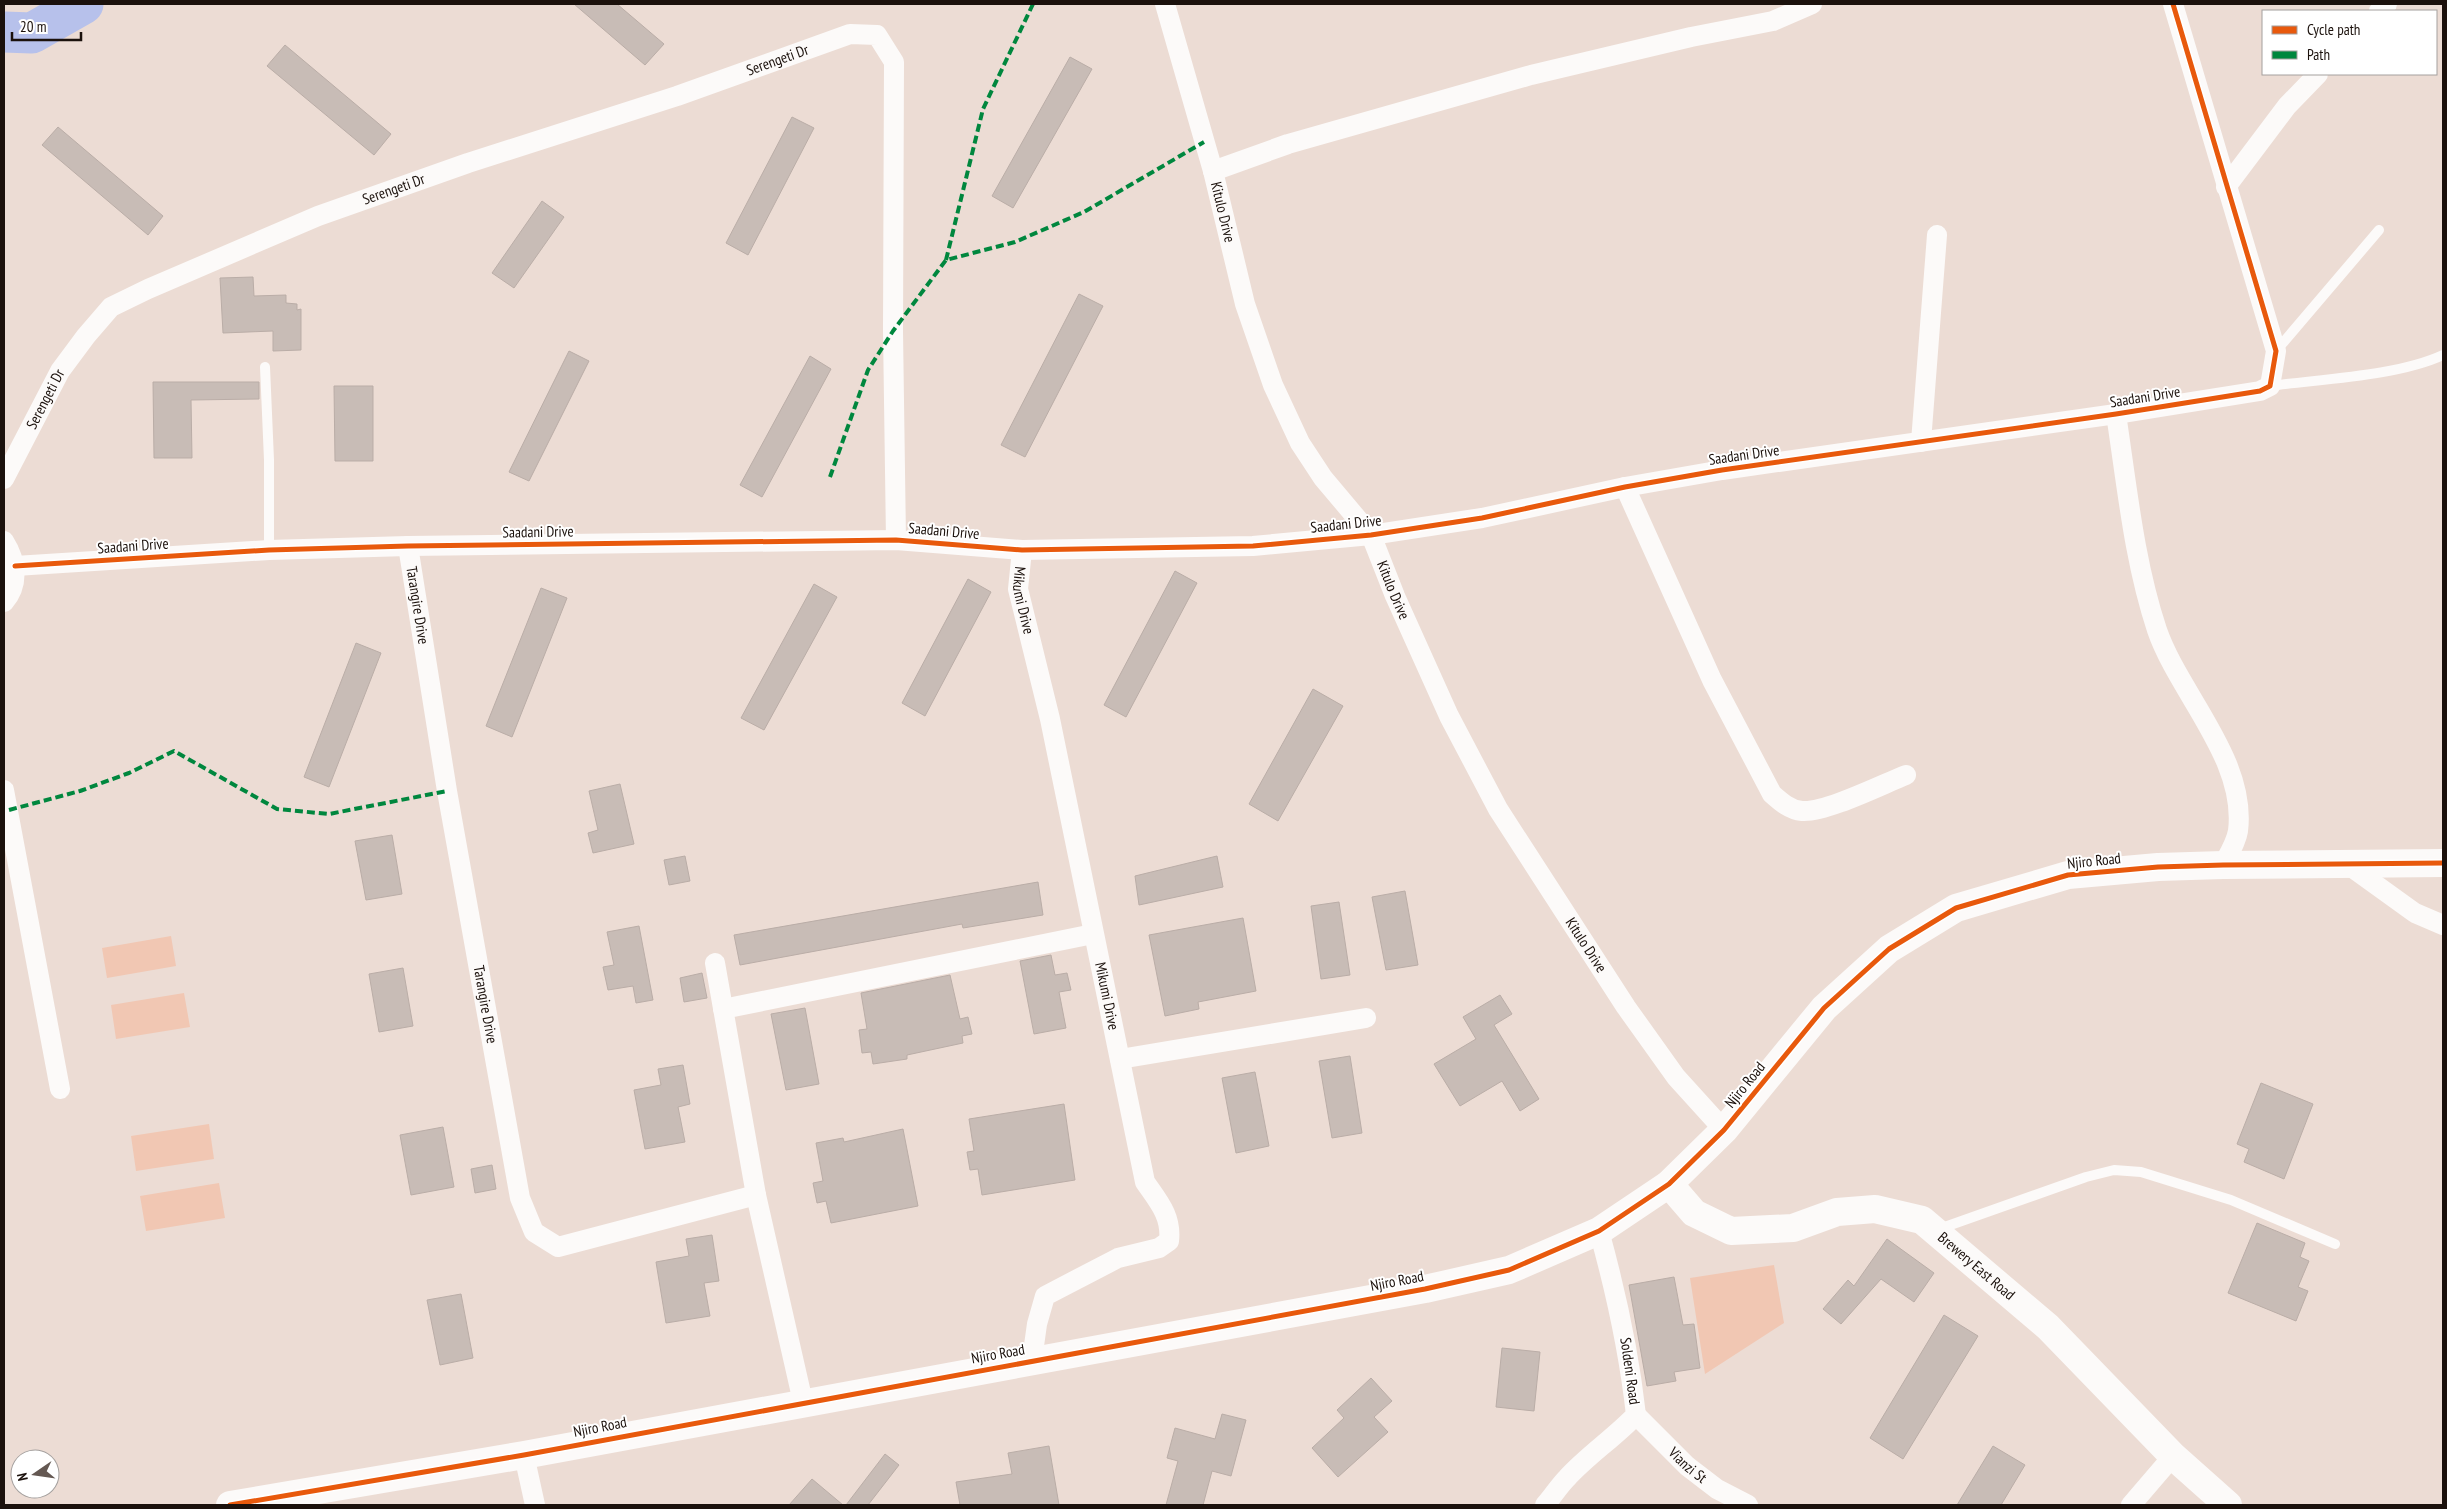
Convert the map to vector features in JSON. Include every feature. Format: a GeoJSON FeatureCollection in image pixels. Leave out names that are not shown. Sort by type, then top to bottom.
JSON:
{"type":"FeatureCollection","features":[{"type":"Feature","properties":{"kind":"street","name":"Kitulo Drive"},"geometry":{"type":"LineString","coordinates":[[1165,4],[1213,171],[1245,304],[1273,385],[1300,443],[1323,478],[1371,535],[1395,596],[1449,716],[1498,809],[1626,1007],[1676,1077],[1724,1130]]}},
{"type":"Feature","properties":{"kind":"street"},"geometry":{"type":"LineString","coordinates":[[1213,171],[1288,144],[1531,75],[1691,37],[1772,21],[1812,4]]}},
{"type":"Feature","properties":{"kind":"street"},"geometry":{"type":"LineString","coordinates":[[2173,4],[2276,351],[2270,386]]}},
{"type":"Feature","properties":{"kind":"street","name":"Serengeti Dr"},"geometry":{"type":"LineString","coordinates":[[4,479],[60,371],[111,307],[260,239],[393,190],[677,96],[850,34],[877,35],[894,62],[893,331],[896,540]]}},
{"type":"Feature","properties":{"kind":"street"},"geometry":{"type":"LineString","coordinates":[[2226,187],[2287,106],[2317,75]]}},
{"type":"Feature","properties":{"kind":"street"},"geometry":{"type":"LineString","coordinates":[[1921,442],[1936,234]]}},
{"type":"Feature","properties":{"kind":"street","name":"Saadani Drive"},"geometry":{"type":"LineString","coordinates":[[15,566],[269,550],[408,546],[896,540],[1022,550],[1252,546],[1371,535],[1482,518],[1625,487],[2116,414],[2260,391],[2270,386]]}},
{"type":"Feature","properties":{"kind":"street"},"geometry":{"type":"LineString","coordinates":[[2116,414],[2136,540],[2158,631],[2169,657],[2216,740],[2235,792],[2239,809],[2238,832],[2234,845],[2223,865]]}},
{"type":"Feature","properties":{"kind":"street"},"geometry":{"type":"LineString","coordinates":[[1625,487],[1712,680],[1772,794],[1784,805],[1803,811],[1844,801],[1906,775]]}},
{"type":"Feature","properties":{"kind":"street"},"geometry":{"type":"LineString","coordinates":[[4,541],[11,552],[15,566],[14,582],[4,602]]}},
{"type":"Feature","properties":{"kind":"street","name":"Tarangire Drive"},"geometry":{"type":"LineString","coordinates":[[408,546],[449,800],[520,1198],[534,1232],[558,1247],[756,1195]]}},
{"type":"Feature","properties":{"kind":"street","name":"Mikumi Drive"},"geometry":{"type":"LineString","coordinates":[[1022,550],[1018,589],[1050,719],[1145,1182],[1166,1212],[1170,1228],[1168,1241],[1159,1248],[1118,1258],[1045,1296],[1037,1324],[1032,1360]]}},
{"type":"Feature","properties":{"kind":"street"},"geometry":{"type":"LineString","coordinates":[[4,790],[60,1089]]}},
{"type":"Feature","properties":{"kind":"street"},"geometry":{"type":"LineString","coordinates":[[2347,864],[2415,912],[2443,925]]}},
{"type":"Feature","properties":{"kind":"street","name":"Njiro Road"},"geometry":{"type":"LineString","coordinates":[[230,1505],[524,1455],[1434,1287],[1509,1270],[1599,1231],[1669,1184],[1724,1130],[1824,1008],[1890,949],[1956,908],[2068,875],[2158,867],[2223,865],[2443,864]]}},
{"type":"Feature","properties":{"kind":"street"},"geometry":{"type":"LineString","coordinates":[[723,1009],[1093,934]]}},
{"type":"Feature","properties":{"kind":"street"},"geometry":{"type":"LineString","coordinates":[[715,963],[756,1195],[803,1402]]}},
{"type":"Feature","properties":{"kind":"street"},"geometry":{"type":"LineString","coordinates":[[1120,1059],[1366,1018]]}},
{"type":"Feature","properties":{"kind":"street","name":"Brewery East Road"},"geometry":{"type":"LineString","coordinates":[[1669,1184],[1694,1213],[1731,1230],[1793,1228],[1837,1212],[1875,1209],[1922,1220],[2048,1327],[2173,1456],[2228,1505]]}},
{"type":"Feature","properties":{"kind":"street","name":"Soldeni Road"},"geometry":{"type":"LineString","coordinates":[[1545,1505],[1567,1478],[1589,1457],[1617,1436],[1636,1416],[1630,1359],[1615,1288],[1599,1231]]}},
{"type":"Feature","properties":{"kind":"street","name":"Vianzi St"},"geometry":{"type":"LineString","coordinates":[[1636,1416],[1687,1466],[1717,1489],[1748,1505]]}},
{"type":"Feature","properties":{"kind":"street"},"geometry":{"type":"LineString","coordinates":[[524,1455],[535,1505]]}},
{"type":"Feature","properties":{"kind":"street"},"geometry":{"type":"LineString","coordinates":[[2131,1505],[2173,1456]]}},
{"type":"Feature","properties":{"kind":"lane"},"geometry":{"type":"LineString","coordinates":[[2276,351],[2379,230]]}},
{"type":"Feature","properties":{"kind":"lane"},"geometry":{"type":"LineString","coordinates":[[2270,386],[2394,369],[2432,360],[2443,355]]}},
{"type":"Feature","properties":{"kind":"lane"},"geometry":{"type":"LineString","coordinates":[[265,367],[269,460],[269,550]]}},
{"type":"Feature","properties":{"kind":"lane"},"geometry":{"type":"LineString","coordinates":[[1936,1231],[2086,1177],[2114,1170],[2141,1172],[2231,1200],[2335,1244]]}},
{"type":"Feature","properties":{"kind":"shaded area"},"geometry":{"type":"Polygon","coordinates":[[[171,936],[176,966],[107,978],[102,948],[171,936]]]}},
{"type":"Feature","properties":{"kind":"shaded area"},"geometry":{"type":"Polygon","coordinates":[[[184,993],[190,1027],[116,1039],[111,1005],[184,993]]]}},
{"type":"Feature","properties":{"kind":"shaded area"},"geometry":{"type":"Polygon","coordinates":[[[209,1124],[214,1159],[136,1171],[131,1136],[209,1124]]]}},
{"type":"Feature","properties":{"kind":"shaded area"},"geometry":{"type":"Polygon","coordinates":[[[219,1183],[225,1218],[146,1231],[140,1196],[219,1183]]]}},
{"type":"Feature","properties":{"kind":"shaded area"},"geometry":{"type":"Polygon","coordinates":[[[1774,1265],[1784,1323],[1705,1374],[1690,1278],[1774,1265]]]}},
{"type":"Feature","properties":{"kind":"building"},"geometry":{"type":"Polygon","coordinates":[[[574,4],[617,4],[664,44],[645,65],[574,4]]]}},
{"type":"Feature","properties":{"kind":"building"},"geometry":{"type":"Polygon","coordinates":[[[285,45],[391,134],[374,155],[267,66],[285,45]]]}},
{"type":"Feature","properties":{"kind":"building"},"geometry":{"type":"Polygon","coordinates":[[[1070,57],[1092,69],[1013,208],[992,196],[1070,57]]]}},
{"type":"Feature","properties":{"kind":"building"},"geometry":{"type":"Polygon","coordinates":[[[792,117],[814,128],[748,255],[726,243],[792,117]]]}},
{"type":"Feature","properties":{"kind":"building"},"geometry":{"type":"Polygon","coordinates":[[[58,127],[163,216],[148,235],[42,145],[58,127]]]}},
{"type":"Feature","properties":{"kind":"building"},"geometry":{"type":"Polygon","coordinates":[[[542,201],[564,217],[514,288],[492,273],[542,201]]]}},
{"type":"Feature","properties":{"kind":"building"},"geometry":{"type":"Polygon","coordinates":[[[253,277],[254,296],[286,295],[286,303],[297,304],[297,310],[301,309],[301,350],[273,351],[273,331],[223,333],[220,278],[253,277]]]}},
{"type":"Feature","properties":{"kind":"building"},"geometry":{"type":"Polygon","coordinates":[[[1079,294],[1103,306],[1025,457],[1001,445],[1079,294]]]}},
{"type":"Feature","properties":{"kind":"building"},"geometry":{"type":"Polygon","coordinates":[[[569,351],[589,361],[529,481],[509,472],[569,351]]]}},
{"type":"Feature","properties":{"kind":"building"},"geometry":{"type":"Polygon","coordinates":[[[810,356],[831,369],[762,497],[740,485],[810,356]]]}},
{"type":"Feature","properties":{"kind":"building"},"geometry":{"type":"Polygon","coordinates":[[[153,382],[259,382],[259,399],[191,400],[192,458],[154,458],[153,382]]]}},
{"type":"Feature","properties":{"kind":"building"},"geometry":{"type":"Polygon","coordinates":[[[334,386],[373,386],[373,461],[335,461],[334,386]]]}},
{"type":"Feature","properties":{"kind":"building"},"geometry":{"type":"Polygon","coordinates":[[[1175,571],[1197,583],[1126,717],[1104,705],[1175,571]]]}},
{"type":"Feature","properties":{"kind":"building"},"geometry":{"type":"Polygon","coordinates":[[[968,579],[991,592],[925,716],[902,703],[968,579]]]}},
{"type":"Feature","properties":{"kind":"building"},"geometry":{"type":"Polygon","coordinates":[[[814,584],[837,597],[764,730],[741,718],[814,584]]]}},
{"type":"Feature","properties":{"kind":"building"},"geometry":{"type":"Polygon","coordinates":[[[541,588],[567,598],[512,737],[486,726],[541,588]]]}},
{"type":"Feature","properties":{"kind":"building"},"geometry":{"type":"Polygon","coordinates":[[[356,643],[381,653],[329,787],[304,777],[356,643]]]}},
{"type":"Feature","properties":{"kind":"building"},"geometry":{"type":"Polygon","coordinates":[[[1313,689],[1343,706],[1278,821],[1249,804],[1313,689]]]}},
{"type":"Feature","properties":{"kind":"building"},"geometry":{"type":"Polygon","coordinates":[[[620,784],[634,844],[593,853],[588,833],[598,830],[589,791],[620,784]]]}},
{"type":"Feature","properties":{"kind":"building"},"geometry":{"type":"Polygon","coordinates":[[[392,835],[402,894],[366,900],[355,841],[392,835]]]}},
{"type":"Feature","properties":{"kind":"building"},"geometry":{"type":"Polygon","coordinates":[[[685,856],[690,881],[669,885],[664,860],[685,856]]]}},
{"type":"Feature","properties":{"kind":"building"},"geometry":{"type":"Polygon","coordinates":[[[1217,856],[1223,887],[1139,905],[1135,876],[1217,856]]]}},
{"type":"Feature","properties":{"kind":"building"},"geometry":{"type":"Polygon","coordinates":[[[1038,882],[1043,915],[963,928],[962,924],[740,965],[734,935],[1038,882]]]}},
{"type":"Feature","properties":{"kind":"building"},"geometry":{"type":"Polygon","coordinates":[[[1405,891],[1418,965],[1386,970],[1372,897],[1405,891]]]}},
{"type":"Feature","properties":{"kind":"building"},"geometry":{"type":"Polygon","coordinates":[[[1339,902],[1350,975],[1321,979],[1311,906],[1339,902]]]}},
{"type":"Feature","properties":{"kind":"building"},"geometry":{"type":"Polygon","coordinates":[[[1243,918],[1256,991],[1198,1002],[1199,1009],[1165,1016],[1149,935],[1243,918]]]}},
{"type":"Feature","properties":{"kind":"building"},"geometry":{"type":"Polygon","coordinates":[[[639,926],[653,1000],[636,1003],[633,986],[608,990],[603,967],[614,965],[607,932],[639,926]]]}},
{"type":"Feature","properties":{"kind":"building"},"geometry":{"type":"Polygon","coordinates":[[[1051,955],[1055,975],[1067,973],[1071,990],[1059,992],[1066,1028],[1034,1034],[1020,961],[1051,955]]]}},
{"type":"Feature","properties":{"kind":"building"},"geometry":{"type":"Polygon","coordinates":[[[403,968],[413,1026],[379,1032],[369,974],[403,968]]]}},
{"type":"Feature","properties":{"kind":"building"},"geometry":{"type":"Polygon","coordinates":[[[702,973],[707,998],[684,1002],[680,978],[702,973]]]}},
{"type":"Feature","properties":{"kind":"building"},"geometry":{"type":"Polygon","coordinates":[[[950,975],[960,1019],[968,1017],[972,1034],[962,1036],[963,1043],[907,1055],[907,1059],[873,1064],[871,1052],[862,1053],[859,1030],[867,1029],[861,993],[950,975]]]}},
{"type":"Feature","properties":{"kind":"building"},"geometry":{"type":"Polygon","coordinates":[[[1500,995],[1512,1014],[1494,1025],[1539,1099],[1520,1111],[1502,1081],[1460,1106],[1434,1064],[1476,1039],[1463,1017],[1500,995]]]}},
{"type":"Feature","properties":{"kind":"building"},"geometry":{"type":"Polygon","coordinates":[[[805,1008],[819,1084],[786,1090],[771,1014],[805,1008]]]}},
{"type":"Feature","properties":{"kind":"building"},"geometry":{"type":"Polygon","coordinates":[[[1350,1056],[1362,1133],[1332,1138],[1319,1061],[1350,1056]]]}},
{"type":"Feature","properties":{"kind":"building"},"geometry":{"type":"Polygon","coordinates":[[[683,1065],[690,1104],[678,1107],[685,1142],[645,1149],[634,1090],[661,1085],[658,1069],[683,1065]]]}},
{"type":"Feature","properties":{"kind":"building"},"geometry":{"type":"Polygon","coordinates":[[[1255,1072],[1269,1146],[1236,1153],[1222,1078],[1255,1072]]]}},
{"type":"Feature","properties":{"kind":"building"},"geometry":{"type":"Polygon","coordinates":[[[2261,1083],[2313,1104],[2284,1179],[2244,1162],[2249,1149],[2237,1144],[2261,1083]]]}},
{"type":"Feature","properties":{"kind":"building"},"geometry":{"type":"Polygon","coordinates":[[[1064,1104],[1075,1180],[982,1195],[978,1169],[970,1170],[967,1152],[974,1151],[969,1119],[1064,1104]]]}},
{"type":"Feature","properties":{"kind":"building"},"geometry":{"type":"Polygon","coordinates":[[[443,1127],[454,1187],[411,1195],[400,1135],[443,1127]]]}},
{"type":"Feature","properties":{"kind":"building"},"geometry":{"type":"Polygon","coordinates":[[[903,1129],[918,1206],[831,1223],[826,1201],[817,1203],[813,1183],[823,1181],[816,1143],[843,1138],[844,1142],[903,1129]]]}},
{"type":"Feature","properties":{"kind":"building"},"geometry":{"type":"Polygon","coordinates":[[[492,1165],[496,1189],[475,1193],[471,1169],[492,1165]]]}},
{"type":"Feature","properties":{"kind":"building"},"geometry":{"type":"Polygon","coordinates":[[[2257,1223],[2305,1243],[2300,1257],[2309,1261],[2298,1287],[2308,1291],[2296,1321],[2228,1293],[2257,1223]]]}},
{"type":"Feature","properties":{"kind":"building"},"geometry":{"type":"Polygon","coordinates":[[[712,1235],[719,1281],[704,1283],[710,1316],[666,1323],[656,1262],[689,1256],[686,1239],[712,1235]]]}},
{"type":"Feature","properties":{"kind":"building"},"geometry":{"type":"Polygon","coordinates":[[[1887,1239],[1934,1273],[1914,1302],[1881,1279],[1841,1324],[1823,1309],[1848,1280],[1854,1286],[1887,1239]]]}},
{"type":"Feature","properties":{"kind":"building"},"geometry":{"type":"Polygon","coordinates":[[[1674,1277],[1683,1325],[1694,1324],[1700,1368],[1674,1372],[1676,1381],[1647,1386],[1629,1285],[1674,1277]]]}},
{"type":"Feature","properties":{"kind":"building"},"geometry":{"type":"Polygon","coordinates":[[[461,1294],[473,1358],[440,1365],[427,1300],[461,1294]]]}},
{"type":"Feature","properties":{"kind":"building"},"geometry":{"type":"Polygon","coordinates":[[[1944,1315],[1978,1336],[1903,1459],[1870,1438],[1944,1315]]]}},
{"type":"Feature","properties":{"kind":"building"},"geometry":{"type":"Polygon","coordinates":[[[1502,1348],[1540,1352],[1534,1411],[1496,1407],[1502,1348]]]}},
{"type":"Feature","properties":{"kind":"building"},"geometry":{"type":"Polygon","coordinates":[[[1371,1378],[1392,1401],[1374,1417],[1388,1432],[1338,1477],[1312,1448],[1344,1418],[1337,1410],[1371,1378]]]}},
{"type":"Feature","properties":{"kind":"building"},"geometry":{"type":"Polygon","coordinates":[[[1222,1414],[1246,1420],[1231,1476],[1212,1471],[1203,1505],[1166,1505],[1178,1461],[1167,1458],[1175,1428],[1215,1439],[1222,1414]]]}},
{"type":"Feature","properties":{"kind":"building"},"geometry":{"type":"Polygon","coordinates":[[[1049,1446],[1059,1505],[960,1505],[956,1482],[1012,1474],[1008,1453],[1049,1446]]]}},
{"type":"Feature","properties":{"kind":"building"},"geometry":{"type":"Polygon","coordinates":[[[1993,1446],[2025,1465],[2001,1505],[1957,1505],[1993,1446]]]}},
{"type":"Feature","properties":{"kind":"building"},"geometry":{"type":"Polygon","coordinates":[[[885,1454],[899,1465],[868,1505],[846,1505],[885,1454]]]}},
{"type":"Feature","properties":{"kind":"building"},"geometry":{"type":"Polygon","coordinates":[[[812,1479],[843,1505],[789,1505],[812,1479]]]}},
{"type":"Feature","properties":{"kind":"waterway"},"geometry":{"type":"LineString","coordinates":[[4,32],[32,33],[83,4]]}},
{"type":"Feature","properties":{"kind":"marked path"},"geometry":{"type":"LineString","coordinates":[[946,260],[983,109],[1033,4]]}},
{"type":"Feature","properties":{"kind":"marked path"},"geometry":{"type":"LineString","coordinates":[[830,477],[868,370],[893,331],[946,260],[1015,242],[1084,212],[1204,142]]}},
{"type":"Feature","properties":{"kind":"marked path"},"geometry":{"type":"LineString","coordinates":[[9,810],[80,791],[129,773],[174,751],[277,809],[329,814],[447,791]]}},
{"type":"Feature","properties":{"kind":"cycle path"},"geometry":{"type":"LineString","coordinates":[[15,566],[269,550],[408,546],[896,540],[1022,550],[1253,546],[1371,535],[1482,518],[1625,487],[1722,470],[2116,414],[2260,391],[2270,386],[2276,351],[2173,4]]}},
{"type":"Feature","properties":{"kind":"cycle path"},"geometry":{"type":"LineString","coordinates":[[230,1505],[524,1455],[1425,1289],[1509,1270],[1599,1231],[1669,1184],[1724,1130],[1824,1008],[1889,949],[1956,908],[2068,875],[2158,867],[2443,863]]}}]}
